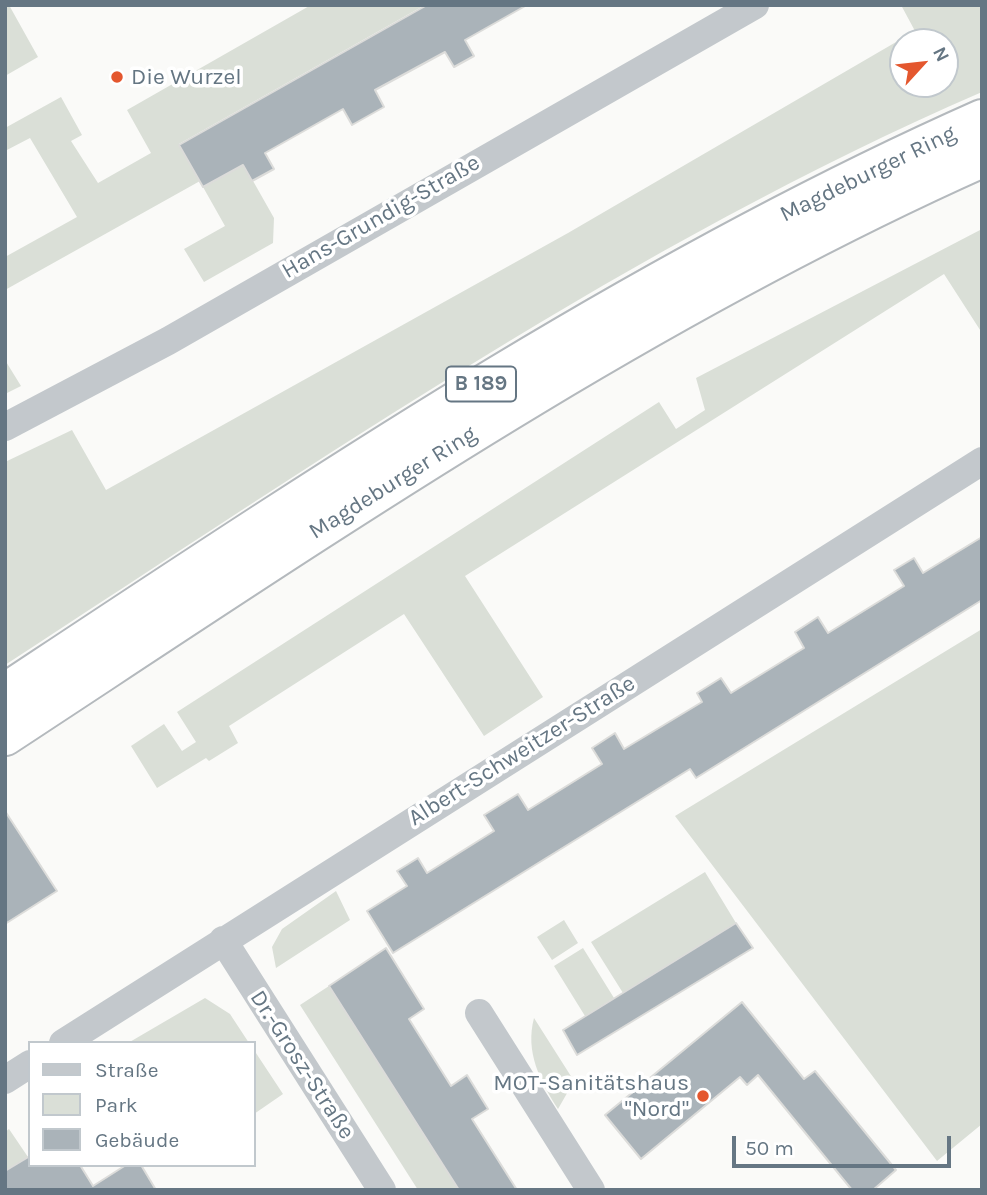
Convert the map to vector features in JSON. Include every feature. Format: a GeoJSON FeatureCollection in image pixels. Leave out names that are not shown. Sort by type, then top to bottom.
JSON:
{"type":"FeatureCollection","features":[{"type":"Feature","properties":{"kind":"highway","name":"Magdeburger Ring"},"geometry":{"type":"LineString","coordinates":[[5,693],[454,401],[556,339],[761,226],[982,119]]}},
{"type":"Feature","properties":{"kind":"highway","name":"Magdeburger Ring"},"geometry":{"type":"LineString","coordinates":[[5,736],[304,539],[562,377],[737,278],[982,158]]}},
{"type":"Feature","properties":{"kind":"street","name":"Hans-Grundig-Straße"},"geometry":{"type":"LineString","coordinates":[[5,427],[168,341],[755,5]]}},
{"type":"Feature","properties":{"kind":"street","name":"Albert-Schweitzer-Straße"},"geometry":{"type":"LineString","coordinates":[[66,1041],[982,461]]}},
{"type":"Feature","properties":{"kind":"street","name":"Dr.-Grosz-Straße"},"geometry":{"type":"LineString","coordinates":[[223,940],[382,1190]]}},
{"type":"Feature","properties":{"kind":"street"},"geometry":{"type":"LineString","coordinates":[[479,1013],[591,1190]]}},
{"type":"Feature","properties":{"kind":"street"},"geometry":{"type":"LineString","coordinates":[[5,1080],[28,1065]]}},
{"type":"Feature","properties":{"kind":"green space"},"geometry":{"type":"Polygon","coordinates":[[[5,5],[9,5],[38,57],[5,76],[5,5]]]}},
{"type":"Feature","properties":{"kind":"green space"},"geometry":{"type":"Polygon","coordinates":[[[311,5],[425,5],[179,144],[200,181],[5,290],[5,257],[77,217],[30,138],[5,151],[5,128],[61,97],[82,135],[71,141],[98,183],[151,153],[127,110],[311,5]]]}},
{"type":"Feature","properties":{"kind":"green space"},"geometry":{"type":"Polygon","coordinates":[[[901,5],[982,5],[982,92],[853,152],[727,216],[604,285],[362,433],[5,665],[5,462],[72,430],[106,490],[568,233],[889,46],[889,98],[959,98],[959,28],[913,28],[901,5]]]}},
{"type":"Feature","properties":{"kind":"green space"},"geometry":{"type":"Polygon","coordinates":[[[244,165],[274,218],[273,243],[204,282],[184,249],[225,226],[203,187],[244,165]]]}},
{"type":"Feature","properties":{"kind":"green space"},"geometry":{"type":"Polygon","coordinates":[[[982,229],[982,333],[944,274],[465,576],[543,697],[484,736],[404,614],[229,726],[238,743],[209,761],[206,758],[157,788],[131,746],[164,724],[182,751],[196,742],[177,712],[659,402],[676,429],[705,410],[696,378],[982,229]]]}},
{"type":"Feature","properties":{"kind":"green space"},"geometry":{"type":"Polygon","coordinates":[[[5,360],[21,386],[5,394],[5,360]]]}},
{"type":"Feature","properties":{"kind":"green space"},"geometry":{"type":"Polygon","coordinates":[[[982,629],[982,1124],[937,1161],[675,816],[982,629]]]}},
{"type":"Feature","properties":{"kind":"green space"},"geometry":{"type":"Polygon","coordinates":[[[705,872],[736,923],[623,993],[591,942],[705,872]]]}},
{"type":"Feature","properties":{"kind":"green space"},"geometry":{"type":"Polygon","coordinates":[[[336,891],[350,920],[276,968],[272,947],[282,929],[336,891]]]}},
{"type":"Feature","properties":{"kind":"green space"},"geometry":{"type":"Polygon","coordinates":[[[564,920],[578,943],[552,960],[537,937],[564,920]]]}},
{"type":"Feature","properties":{"kind":"green space"},"geometry":{"type":"Polygon","coordinates":[[[583,948],[614,998],[585,1016],[554,966],[583,948]]]}},
{"type":"Feature","properties":{"kind":"green space"},"geometry":{"type":"Polygon","coordinates":[[[329,986],[459,1190],[418,1190],[300,1005],[329,986]]]}},
{"type":"Feature","properties":{"kind":"green space"},"geometry":{"type":"Polygon","coordinates":[[[205,998],[230,1014],[248,1041],[131,1041],[205,998]]]}},
{"type":"Feature","properties":{"kind":"green space"},"geometry":{"type":"Polygon","coordinates":[[[534,1018],[574,1081],[558,1109],[536,1066],[531,1043],[534,1018]]]}},
{"type":"Feature","properties":{"kind":"green space"},"geometry":{"type":"Polygon","coordinates":[[[256,1053],[283,1094],[256,1113],[256,1053]]]}},
{"type":"Feature","properties":{"kind":"green space"},"geometry":{"type":"Polygon","coordinates":[[[9,1129],[28,1157],[5,1171],[5,1132],[9,1129]]]}},
{"type":"Feature","properties":{"kind":"building"},"geometry":{"type":"Polygon","coordinates":[[[427,5],[527,5],[465,40],[474,56],[454,67],[445,52],[375,90],[384,107],[352,125],[343,109],[265,153],[274,169],[252,181],[243,165],[203,187],[179,145],[427,5]]]}},
{"type":"Feature","properties":{"kind":"building"},"geometry":{"type":"Polygon","coordinates":[[[982,537],[982,600],[696,778],[690,769],[393,953],[367,911],[407,886],[397,871],[418,858],[427,873],[494,831],[484,815],[518,794],[528,810],[602,764],[592,748],[615,733],[624,749],[702,702],[697,693],[721,678],[731,693],[804,648],[795,632],[818,617],[828,633],[904,586],[894,570],[914,558],[923,573],[982,537]]]}},
{"type":"Feature","properties":{"kind":"building"},"geometry":{"type":"Polygon","coordinates":[[[5,811],[57,891],[5,924],[5,811]]]}},
{"type":"Feature","properties":{"kind":"building"},"geometry":{"type":"Polygon","coordinates":[[[736,923],[753,948],[577,1055],[563,1030],[736,923]]]}},
{"type":"Feature","properties":{"kind":"building"},"geometry":{"type":"Polygon","coordinates":[[[386,948],[424,1009],[409,1019],[451,1086],[467,1075],[488,1109],[472,1119],[517,1190],[459,1190],[329,986],[386,948]]]}},
{"type":"Feature","properties":{"kind":"building"},"geometry":{"type":"Polygon","coordinates":[[[742,1002],[804,1079],[815,1071],[896,1170],[873,1190],[852,1190],[758,1075],[747,1085],[740,1077],[641,1159],[605,1115],[742,1002]]]}},
{"type":"Feature","properties":{"kind":"building"},"geometry":{"type":"Polygon","coordinates":[[[28,1157],[28,1167],[81,1167],[93,1186],[123,1167],[142,1167],[156,1190],[5,1190],[5,1171],[28,1157]]]}},
{"type":"Feature","properties":{"kind":"place","name":"Die Wurzel"},"geometry":{"type":"Point","coordinates":[117,77]}},
{"type":"Feature","properties":{"kind":"place","name":"MOT-Sanitätshaus \"Nord\""},"geometry":{"type":"Point","coordinates":[703,1096]}}]}
